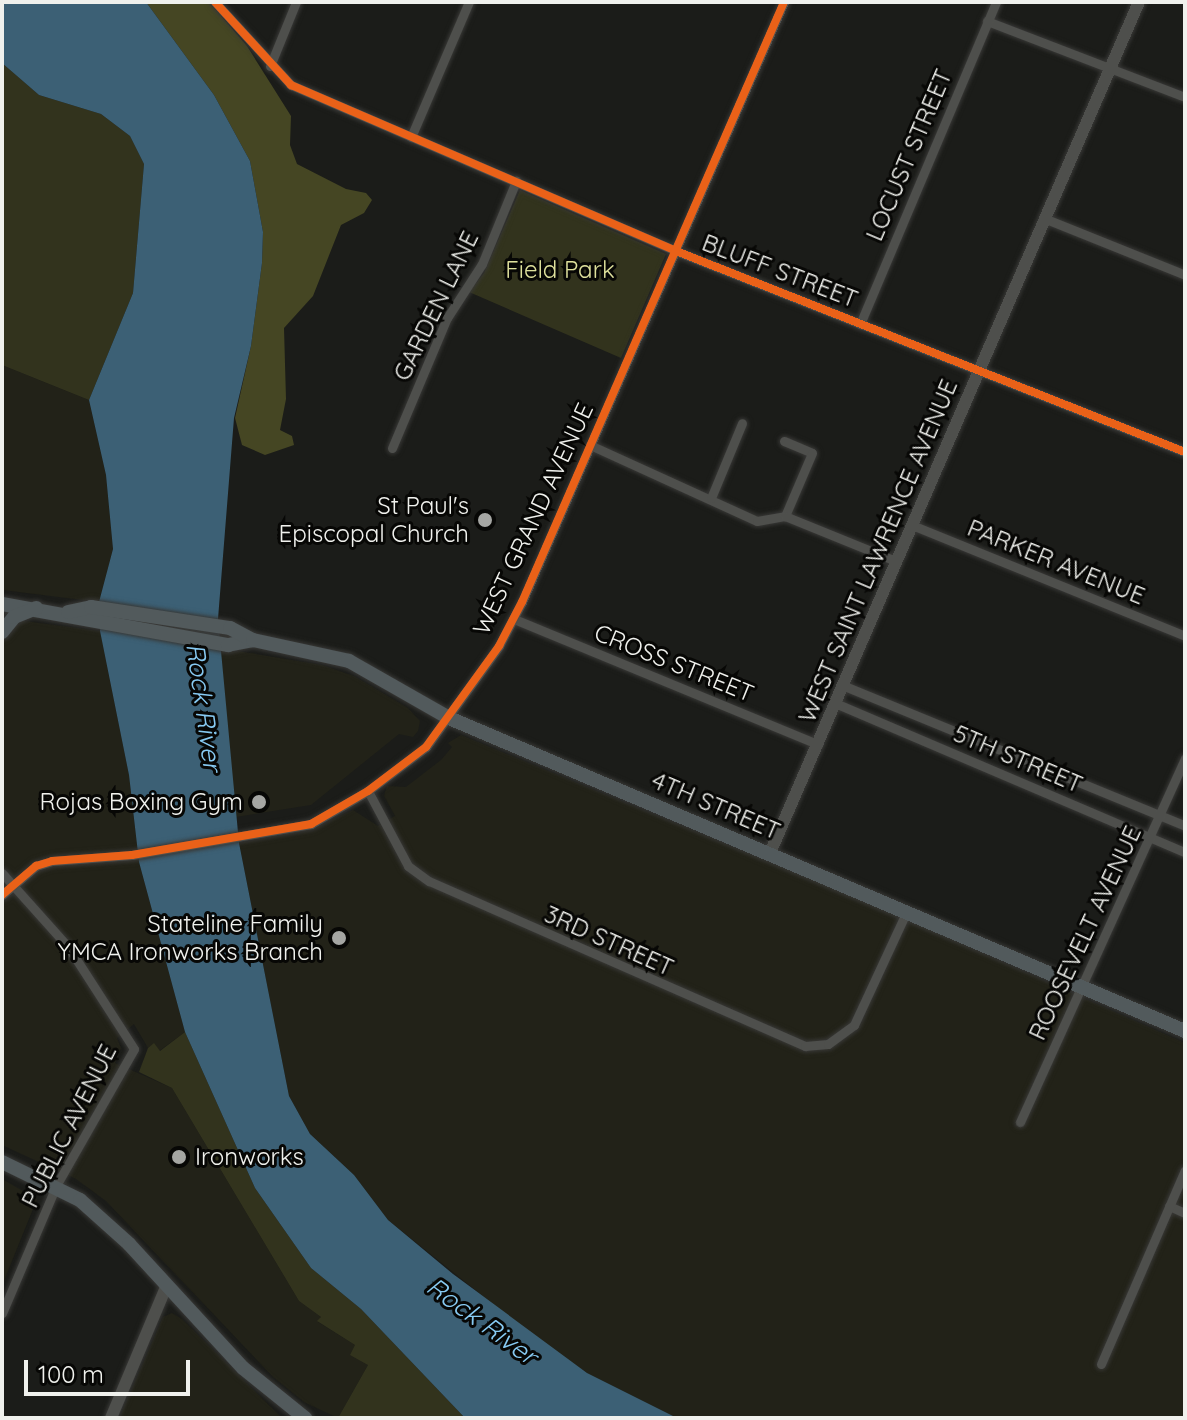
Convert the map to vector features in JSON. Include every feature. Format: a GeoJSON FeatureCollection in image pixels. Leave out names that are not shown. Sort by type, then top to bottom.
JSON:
{"type":"FeatureCollection","features":[{"type":"Feature","properties":{"kind":"main road"},"geometry":{"type":"LineString","coordinates":[[2,604],[68,612],[89,624],[228,645],[253,640]]}},
{"type":"Feature","properties":{"kind":"main road"},"geometry":{"type":"LineString","coordinates":[[2,632],[14,617],[38,607]]}},
{"type":"Feature","properties":{"kind":"main road","name":"4TH STREET"},"geometry":{"type":"LineString","coordinates":[[68,612],[91,607],[230,628],[253,640],[359,665],[449,718],[1185,1031]]}},
{"type":"Feature","properties":{"kind":"main road"},"geometry":{"type":"LineString","coordinates":[[2,1162],[56,1186],[100,1216],[243,1368],[305,1418]]}},
{"type":"Feature","properties":{"kind":"street","name":"BLUFF STREET"},"geometry":{"type":"LineString","coordinates":[[215,2],[270,66],[291,85],[676,251],[1185,452]]}},
{"type":"Feature","properties":{"kind":"street"},"geometry":{"type":"LineString","coordinates":[[270,66],[296,2]]}},
{"type":"Feature","properties":{"kind":"street"},"geometry":{"type":"LineString","coordinates":[[411,137],[469,2]]}},
{"type":"Feature","properties":{"kind":"street","name":"WEST GRAND AVENUE"},"geometry":{"type":"LineString","coordinates":[[2,895],[52,861],[132,855],[311,824],[368,791],[415,757],[449,718],[514,619],[784,2]]}},
{"type":"Feature","properties":{"kind":"street","name":"LOCUST STREET"},"geometry":{"type":"LineString","coordinates":[[860,324],[996,2]]}},
{"type":"Feature","properties":{"kind":"street","name":"WEST SAINT LAWRENCE AVENUE"},"geometry":{"type":"LineString","coordinates":[[770,853],[1139,2]]}},
{"type":"Feature","properties":{"kind":"street"},"geometry":{"type":"LineString","coordinates":[[987,21],[1185,97]]}},
{"type":"Feature","properties":{"kind":"street","name":"GARDEN LANE"},"geometry":{"type":"LineString","coordinates":[[392,448],[447,318],[482,264],[516,181]]}},
{"type":"Feature","properties":{"kind":"street"},"geometry":{"type":"LineString","coordinates":[[1046,219],[1185,275]]}},
{"type":"Feature","properties":{"kind":"street"},"geometry":{"type":"LineString","coordinates":[[711,498],[742,423]]}},
{"type":"Feature","properties":{"kind":"street"},"geometry":{"type":"LineString","coordinates":[[784,441],[812,453],[785,516]]}},
{"type":"Feature","properties":{"kind":"street"},"geometry":{"type":"LineString","coordinates":[[590,445],[757,521],[785,516],[896,561]]}},
{"type":"Feature","properties":{"kind":"street","name":"PARKER AVENUE"},"geometry":{"type":"LineString","coordinates":[[912,525],[1185,636]]}},
{"type":"Feature","properties":{"kind":"street","name":"CROSS STREET"},"geometry":{"type":"LineString","coordinates":[[514,619],[818,744]]}},
{"type":"Feature","properties":{"kind":"street","name":"5TH STREET"},"geometry":{"type":"LineString","coordinates":[[842,685],[1185,826]]}},
{"type":"Feature","properties":{"kind":"street","name":"5TH STREET"},"geometry":{"type":"LineString","coordinates":[[835,703],[1185,852]]}},
{"type":"Feature","properties":{"kind":"street","name":"ROOSEVELT AVENUE"},"geometry":{"type":"LineString","coordinates":[[1020,1122],[1185,759]]}},
{"type":"Feature","properties":{"kind":"street","name":"3RD STREET"},"geometry":{"type":"LineString","coordinates":[[368,791],[408,866],[429,881],[768,1033],[817,1047],[843,1036],[854,1025],[907,911]]}},
{"type":"Feature","properties":{"kind":"street"},"geometry":{"type":"LineString","coordinates":[[2,873],[13,885]]}},
{"type":"Feature","properties":{"kind":"street","name":"PUBLIC AVENUE"},"geometry":{"type":"LineString","coordinates":[[2,1313],[56,1186],[128,1065],[133,1045],[69,948],[13,885]]}},
{"type":"Feature","properties":{"kind":"street"},"geometry":{"type":"LineString","coordinates":[[1101,1364],[1185,1170]]}},
{"type":"Feature","properties":{"kind":"street"},"geometry":{"type":"LineString","coordinates":[[1169,1206],[1185,1213]]}},
{"type":"Feature","properties":{"kind":"street"},"geometry":{"type":"LineString","coordinates":[[111,1418],[167,1285]]}},
{"type":"Feature","properties":{"kind":"shaded area"},"geometry":{"type":"Polygon","coordinates":[[[2,365],[89,400],[106,475],[113,549],[99,602],[2,590],[2,365]]]}},
{"type":"Feature","properties":{"kind":"shaded area"},"geometry":{"type":"Polygon","coordinates":[[[2,618],[100,631],[129,775],[139,862],[185,1032],[159,1051],[154,1044],[148,1048],[134,1024],[117,1038],[121,1048],[115,1063],[172,1088],[299,1301],[321,1317],[318,1322],[355,1345],[368,1365],[338,1418],[304,1402],[273,1377],[106,1201],[76,1179],[2,1145],[2,618]]]}},
{"type":"Feature","properties":{"kind":"shaded area"},"geometry":{"type":"Polygon","coordinates":[[[219,648],[322,665],[354,676],[408,708],[420,721],[418,731],[413,737],[399,734],[311,805],[236,817],[219,648]]]}},
{"type":"Feature","properties":{"kind":"shaded area"},"geometry":{"type":"Polygon","coordinates":[[[461,735],[876,906],[1185,1043],[1185,1418],[677,1418],[587,1373],[529,1333],[388,1220],[354,1175],[310,1134],[289,1096],[239,843],[315,828],[353,810],[378,826],[395,816],[384,796],[387,786],[406,787],[441,760],[452,747],[448,743],[461,735]]]}},
{"type":"Feature","properties":{"kind":"shaded area"},"geometry":{"type":"Polygon","coordinates":[[[2,1179],[37,1199],[2,1286],[2,1179]]]}},
{"type":"Feature","properties":{"kind":"shaded area"},"geometry":{"type":"Polygon","coordinates":[[[172,1313],[182,1319],[282,1418],[119,1418],[163,1317],[172,1313]]]}},
{"type":"Feature","properties":{"kind":"green space"},"geometry":{"type":"Polygon","coordinates":[[[146,2],[209,2],[247,46],[291,116],[290,145],[297,164],[346,189],[366,193],[372,200],[364,213],[341,225],[313,296],[284,328],[286,399],[280,430],[292,436],[294,445],[265,455],[242,445],[235,418],[251,346],[262,263],[263,232],[250,161],[214,95],[146,2]]]}},
{"type":"Feature","properties":{"kind":"green space"},"geometry":{"type":"Polygon","coordinates":[[[2,63],[39,95],[101,114],[130,136],[144,164],[133,293],[89,400],[2,365],[2,63]]]}},
{"type":"Feature","properties":{"kind":"green space","name":"Field Park"},"geometry":{"type":"Polygon","coordinates":[[[520,190],[666,254],[621,358],[469,292],[484,273],[520,190]]]}},
{"type":"Feature","properties":{"kind":"green space"},"geometry":{"type":"Polygon","coordinates":[[[185,1032],[255,1188],[311,1268],[361,1309],[465,1418],[338,1418],[368,1365],[350,1355],[355,1345],[317,1321],[321,1317],[299,1301],[172,1088],[139,1072],[148,1048],[154,1043],[160,1051],[185,1032]]]}},
{"type":"Feature","properties":{"kind":"water","name":"Rock River"},"geometry":{"type":"Polygon","coordinates":[[[2,2],[146,2],[214,95],[250,161],[263,232],[262,263],[251,346],[234,418],[218,619],[239,843],[289,1096],[310,1134],[354,1175],[388,1220],[453,1274],[587,1373],[677,1418],[465,1418],[361,1309],[311,1268],[255,1188],[185,1032],[139,862],[129,775],[100,631],[99,602],[113,549],[106,475],[89,400],[133,293],[144,164],[130,136],[101,114],[39,95],[2,63],[2,2]]]}},
{"type":"Feature","properties":{"kind":"cycle path"},"geometry":{"type":"LineString","coordinates":[[215,2],[291,85],[676,251],[1185,452]]}},
{"type":"Feature","properties":{"kind":"cycle path"},"geometry":{"type":"LineString","coordinates":[[2,895],[36,866],[52,861],[132,855],[311,824],[368,791],[426,747],[499,646],[522,602],[784,2]]}},
{"type":"Feature","properties":{"kind":"place","name":"St Paul's Episcopal Church"},"geometry":{"type":"Point","coordinates":[485,520]}},
{"type":"Feature","properties":{"kind":"place","name":"Rojas Boxing Gym"},"geometry":{"type":"Point","coordinates":[259,802]}},
{"type":"Feature","properties":{"kind":"place","name":"Stateline Family YMCA Ironworks Branch"},"geometry":{"type":"Point","coordinates":[339,938]}},
{"type":"Feature","properties":{"kind":"place","name":"Ironworks"},"geometry":{"type":"Point","coordinates":[179,1157]}}]}
